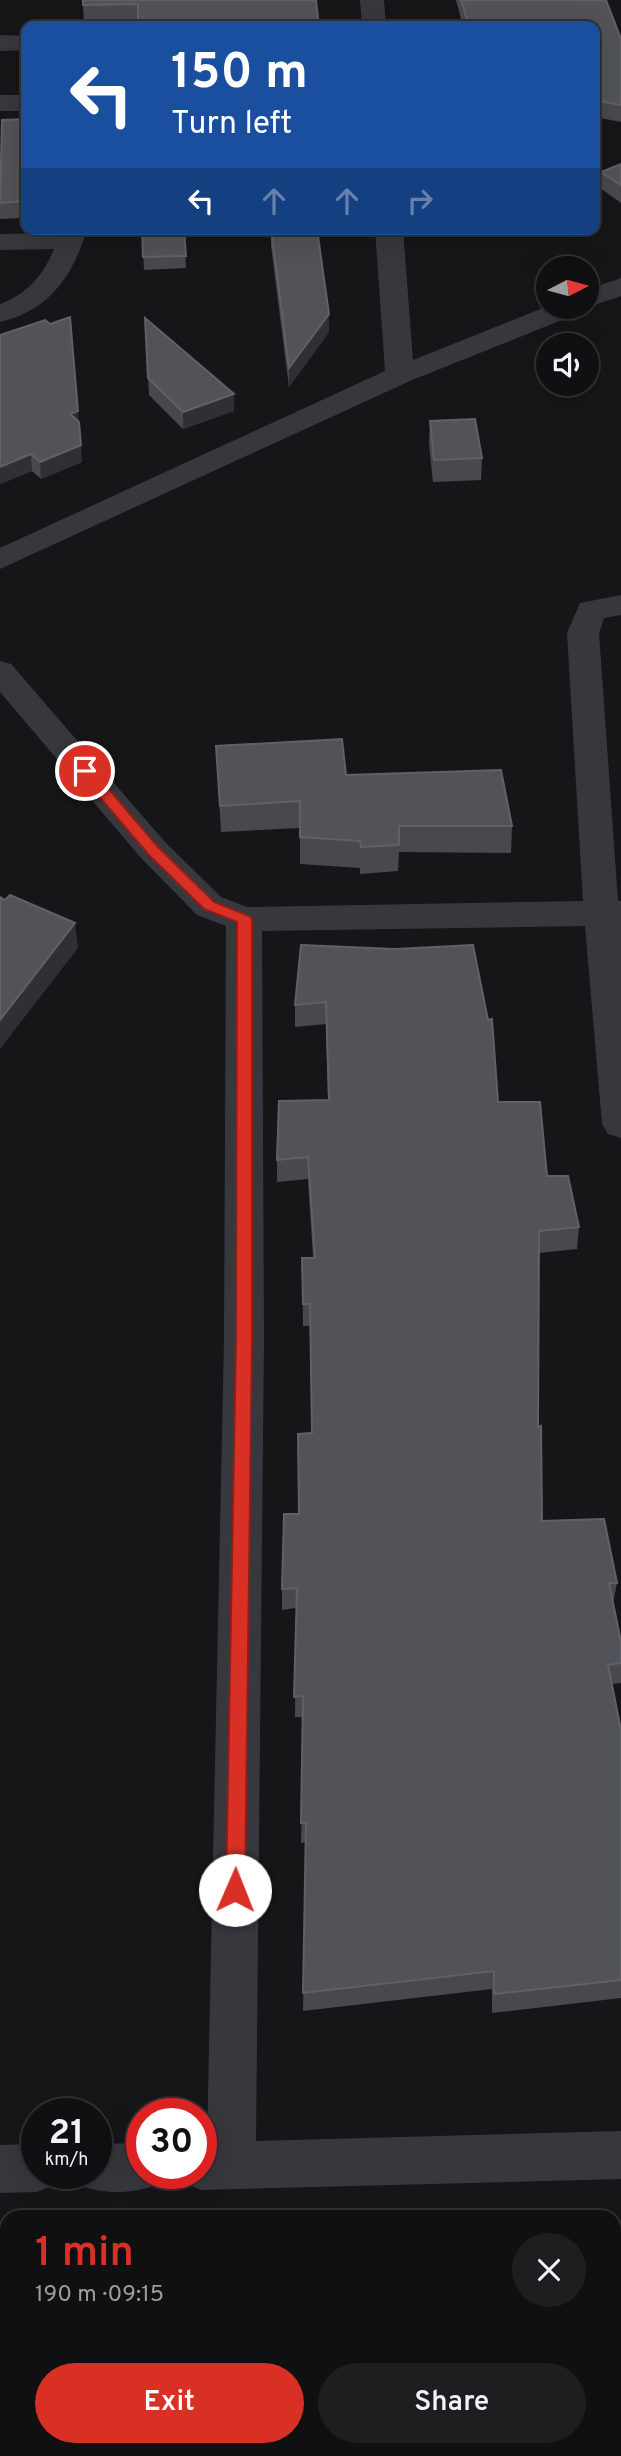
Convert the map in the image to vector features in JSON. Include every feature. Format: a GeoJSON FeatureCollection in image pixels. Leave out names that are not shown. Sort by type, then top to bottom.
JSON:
{"type":"FeatureCollection","features":[{"type":"Feature","properties":{"kind":"street"},"geometry":{"type":"LineString","coordinates":[[372,0],[374,21]]}},
{"type":"Feature","properties":{"kind":"street"},"geometry":{"type":"LineString","coordinates":[[0,43],[21,43]]}},
{"type":"Feature","properties":{"kind":"street"},"geometry":{"type":"LineString","coordinates":[[0,103],[21,103]]}},
{"type":"Feature","properties":{"kind":"street"},"geometry":{"type":"LineString","coordinates":[[0,242],[72,235],[54,279],[39,295],[20,307],[0,314]]}},
{"type":"Feature","properties":{"kind":"street"},"geometry":{"type":"LineString","coordinates":[[389,235],[400,376]]}},
{"type":"Feature","properties":{"kind":"street"},"geometry":{"type":"LineString","coordinates":[[599,295],[621,286]]}},
{"type":"Feature","properties":{"kind":"street"},"geometry":{"type":"LineString","coordinates":[[0,560],[400,376],[540,319]]}},
{"type":"Feature","properties":{"kind":"street"},"geometry":{"type":"LineString","coordinates":[[621,605],[591,610],[583,633],[611,913],[621,1124]]}},
{"type":"Feature","properties":{"kind":"street"},"geometry":{"type":"LineString","coordinates":[[0,671],[153,850],[209,906],[244,919],[611,913]]}},
{"type":"Feature","properties":{"kind":"street"},"geometry":{"type":"LineString","coordinates":[[217,2136],[244,1339],[244,919]]}},
{"type":"Feature","properties":{"kind":"street"},"geometry":{"type":"LineString","coordinates":[[217,2166],[621,2155]]}},
{"type":"Feature","properties":{"kind":"street"},"geometry":{"type":"LineString","coordinates":[[0,2169],[21,2168]]}},
{"type":"Feature","properties":{"kind":"building"},"geometry":{"type":"Polygon","coordinates":[[[83,0],[316,0],[318,21],[138,21],[138,4],[83,5],[83,0]]]}},
{"type":"Feature","properties":{"kind":"building"},"geometry":{"type":"Polygon","coordinates":[[[461,0],[606,0],[621,39],[621,105],[600,101],[600,21],[467,21],[461,0]]]}},
{"type":"Feature","properties":{"kind":"building"},"geometry":{"type":"Polygon","coordinates":[[[21,119],[21,201],[0,203],[2,120],[21,119]]]}},
{"type":"Feature","properties":{"kind":"building"},"geometry":{"type":"Polygon","coordinates":[[[621,164],[621,185],[601,172],[621,164]]]}},
{"type":"Feature","properties":{"kind":"building"},"geometry":{"type":"Polygon","coordinates":[[[142,235],[184,235],[186,256],[143,257],[142,235]]]}},
{"type":"Feature","properties":{"kind":"building"},"geometry":{"type":"Polygon","coordinates":[[[272,235],[318,235],[329,314],[289,368],[272,235]]]}},
{"type":"Feature","properties":{"kind":"building"},"geometry":{"type":"Polygon","coordinates":[[[70,317],[78,411],[70,414],[79,422],[81,445],[40,462],[31,454],[0,467],[0,335],[45,320],[50,324],[70,317]]]}},
{"type":"Feature","properties":{"kind":"building"},"geometry":{"type":"Polygon","coordinates":[[[145,318],[234,394],[183,412],[148,378],[145,318]]]}},
{"type":"Feature","properties":{"kind":"building"},"geometry":{"type":"Polygon","coordinates":[[[475,419],[482,458],[434,460],[430,421],[475,419]]]}},
{"type":"Feature","properties":{"kind":"building"},"geometry":{"type":"Polygon","coordinates":[[[342,739],[346,775],[501,770],[512,826],[399,826],[399,845],[361,847],[360,841],[300,837],[300,801],[220,806],[216,746],[342,739]]]}},
{"type":"Feature","properties":{"kind":"building"},"geometry":{"type":"Polygon","coordinates":[[[10,895],[75,923],[0,1020],[0,897],[5,900],[10,895]]]}},
{"type":"Feature","properties":{"kind":"building"},"geometry":{"type":"Polygon","coordinates":[[[301,945],[395,949],[473,945],[488,1020],[492,1019],[498,1102],[540,1102],[547,1176],[568,1176],[579,1227],[539,1231],[538,1427],[541,1426],[542,1521],[604,1519],[617,1583],[609,1583],[621,1642],[621,1663],[608,1665],[621,1730],[621,1980],[494,1994],[494,1971],[303,1993],[306,1823],[301,1823],[303,1696],[294,1697],[297,1588],[282,1589],[284,1514],[299,1514],[298,1434],[312,1433],[310,1304],[303,1304],[302,1258],[315,1258],[308,1157],[277,1160],[279,1101],[329,1100],[326,1002],[295,1005],[301,945]]]}},
{"type":"Feature","properties":{"kind":"route"},"geometry":{"type":"LineString","coordinates":[[85,771],[153,850],[209,906],[244,919],[244,1339],[235,1890]]}}]}
